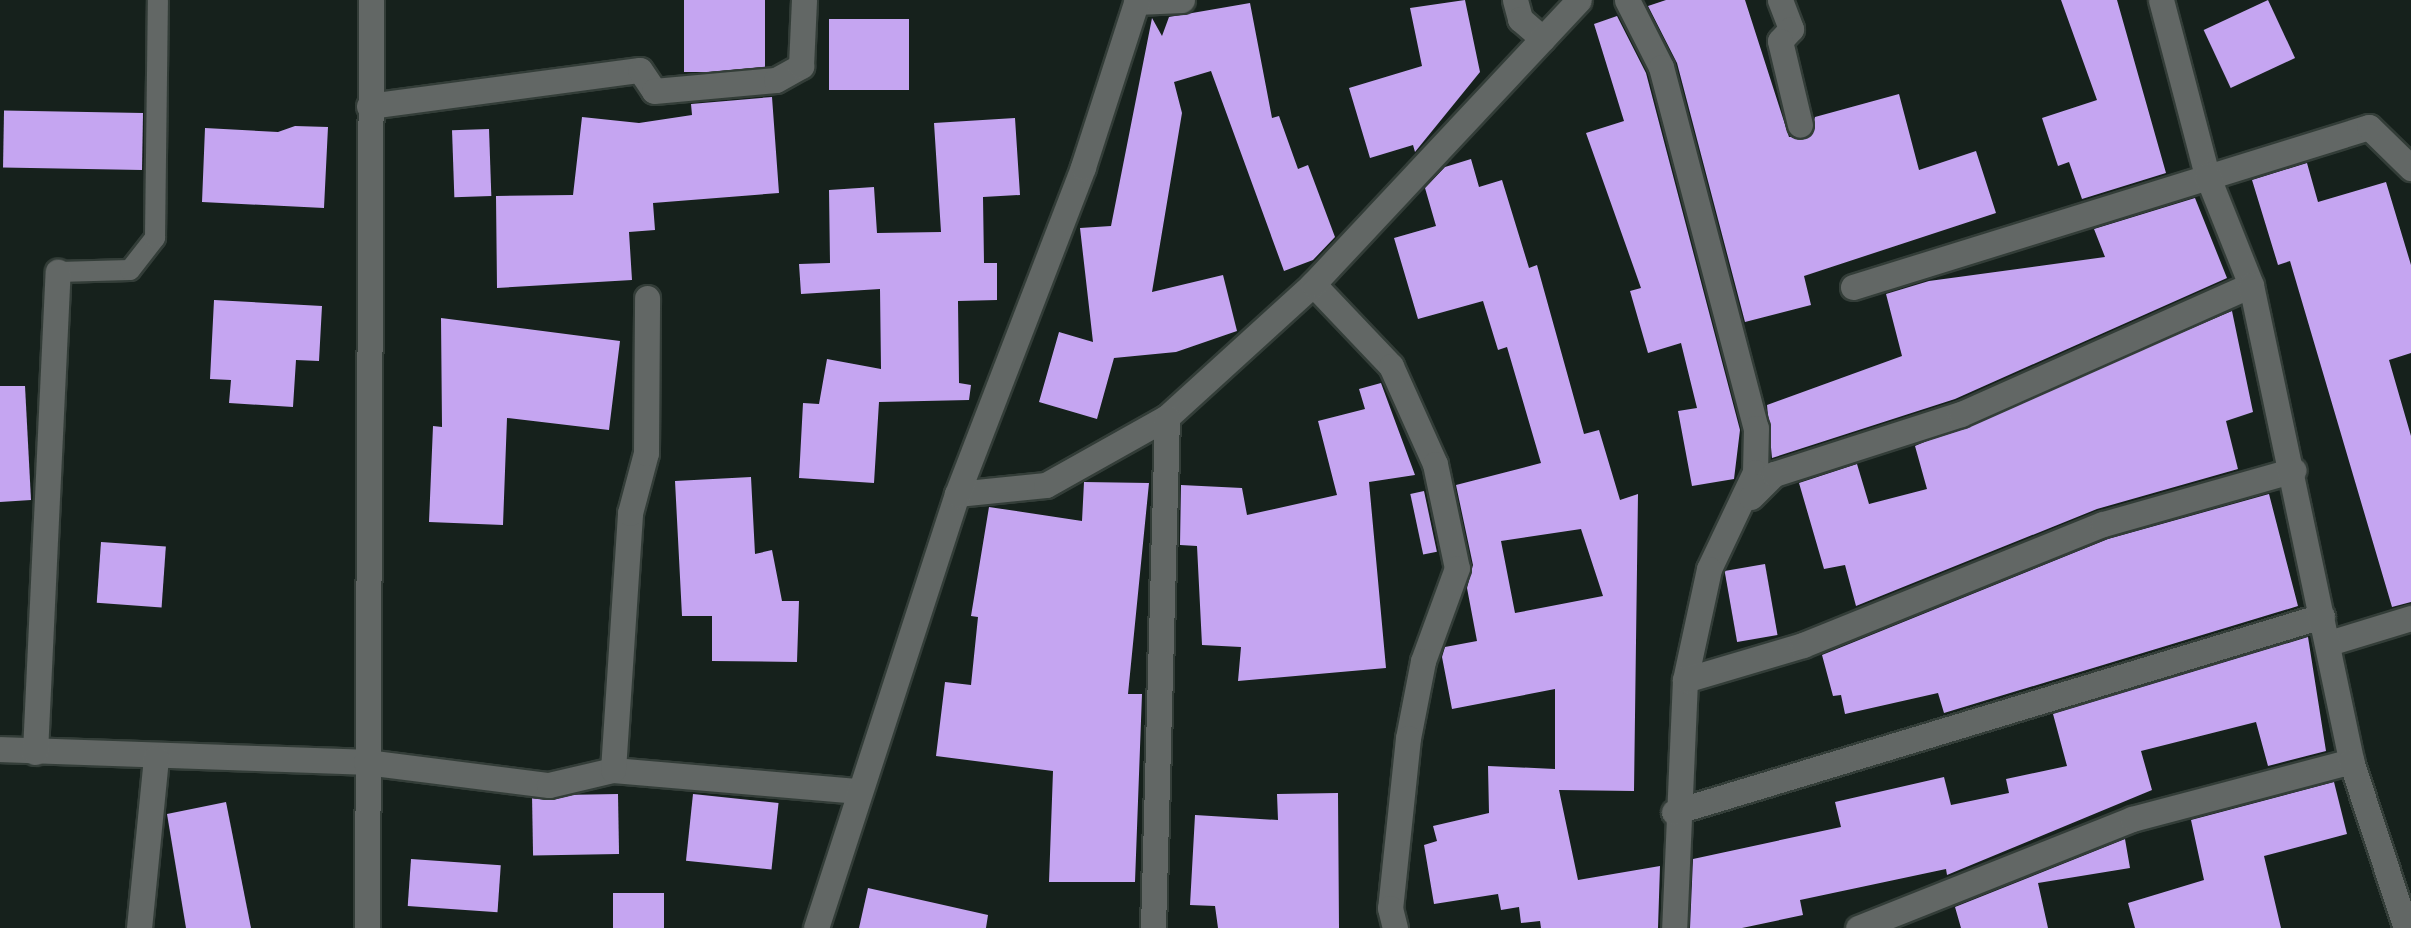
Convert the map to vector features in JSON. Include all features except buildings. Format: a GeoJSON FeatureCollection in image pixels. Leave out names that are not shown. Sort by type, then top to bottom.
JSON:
{"type":"FeatureCollection","features":[{"type":"Feature","properties":{"kind":"street"},"geometry":{"type":"LineString","coordinates":[[368,928],[371,0]]}},
{"type":"Feature","properties":{"kind":"street"},"geometry":{"type":"LineString","coordinates":[[369,106],[640,70],[654,91],[776,80],[801,66],[804,0]]}},
{"type":"Feature","properties":{"kind":"street"},"geometry":{"type":"LineString","coordinates":[[816,928],[856,791],[922,616],[957,494],[1039,288],[1136,1],[1182,0]]}},
{"type":"Feature","properties":{"kind":"street"},"geometry":{"type":"LineString","coordinates":[[1515,0],[1520,18],[1543,39]]}},
{"type":"Feature","properties":{"kind":"street"},"geometry":{"type":"LineString","coordinates":[[957,494],[1046,485],[1168,417],[1313,284],[1579,0]]}},
{"type":"Feature","properties":{"kind":"street"},"geometry":{"type":"LineString","coordinates":[[1627,0],[1661,67],[1704,252],[1751,389],[1755,472],[1709,569],[1685,680],[1674,812],[1674,928]]}},
{"type":"Feature","properties":{"kind":"street"},"geometry":{"type":"LineString","coordinates":[[1780,0],[1791,29],[1780,40],[1800,125]]}},
{"type":"Feature","properties":{"kind":"street"},"geometry":{"type":"LineString","coordinates":[[2161,0],[2207,175],[2250,285],[2294,470],[2351,761],[2406,928]]}},
{"type":"Feature","properties":{"kind":"street"},"geometry":{"type":"LineString","coordinates":[[1853,287],[2369,128],[2411,168]]}},
{"type":"Feature","properties":{"kind":"street"},"geometry":{"type":"LineString","coordinates":[[34,752],[58,272]]}},
{"type":"Feature","properties":{"kind":"street"},"geometry":{"type":"LineString","coordinates":[[1313,284],[1391,366],[1435,464],[1457,568],[1423,660],[1408,738],[1390,908],[1395,928]]}},
{"type":"Feature","properties":{"kind":"street"},"geometry":{"type":"LineString","coordinates":[[1740,508],[1774,474],[1961,414],[2250,285]]}},
{"type":"Feature","properties":{"kind":"street"},"geometry":{"type":"LineString","coordinates":[[613,770],[630,513],[646,453],[647,298]]}},
{"type":"Feature","properties":{"kind":"street"},"geometry":{"type":"LineString","coordinates":[[1152,928],[1168,417]]}},
{"type":"Feature","properties":{"kind":"street"},"geometry":{"type":"LineString","coordinates":[[1685,680],[1803,644],[2102,524],[2294,470]]}},
{"type":"Feature","properties":{"kind":"street"},"geometry":{"type":"LineString","coordinates":[[1674,812],[2322,616]]}},
{"type":"Feature","properties":{"kind":"street"},"geometry":{"type":"LineString","coordinates":[[2328,644],[2411,618]]}},
{"type":"Feature","properties":{"kind":"street"},"geometry":{"type":"LineString","coordinates":[[0,748],[156,758],[366,762],[549,785],[613,770],[856,791]]}},
{"type":"Feature","properties":{"kind":"street"},"geometry":{"type":"LineString","coordinates":[[140,928],[156,758]]}},
{"type":"Feature","properties":{"kind":"street"},"geometry":{"type":"LineString","coordinates":[[1858,928],[2132,819],[2351,761]]}},
{"type":"Feature","properties":{"kind":"lane"},"geometry":{"type":"LineString","coordinates":[[58,272],[130,270],[155,238],[158,0]]}}]}
